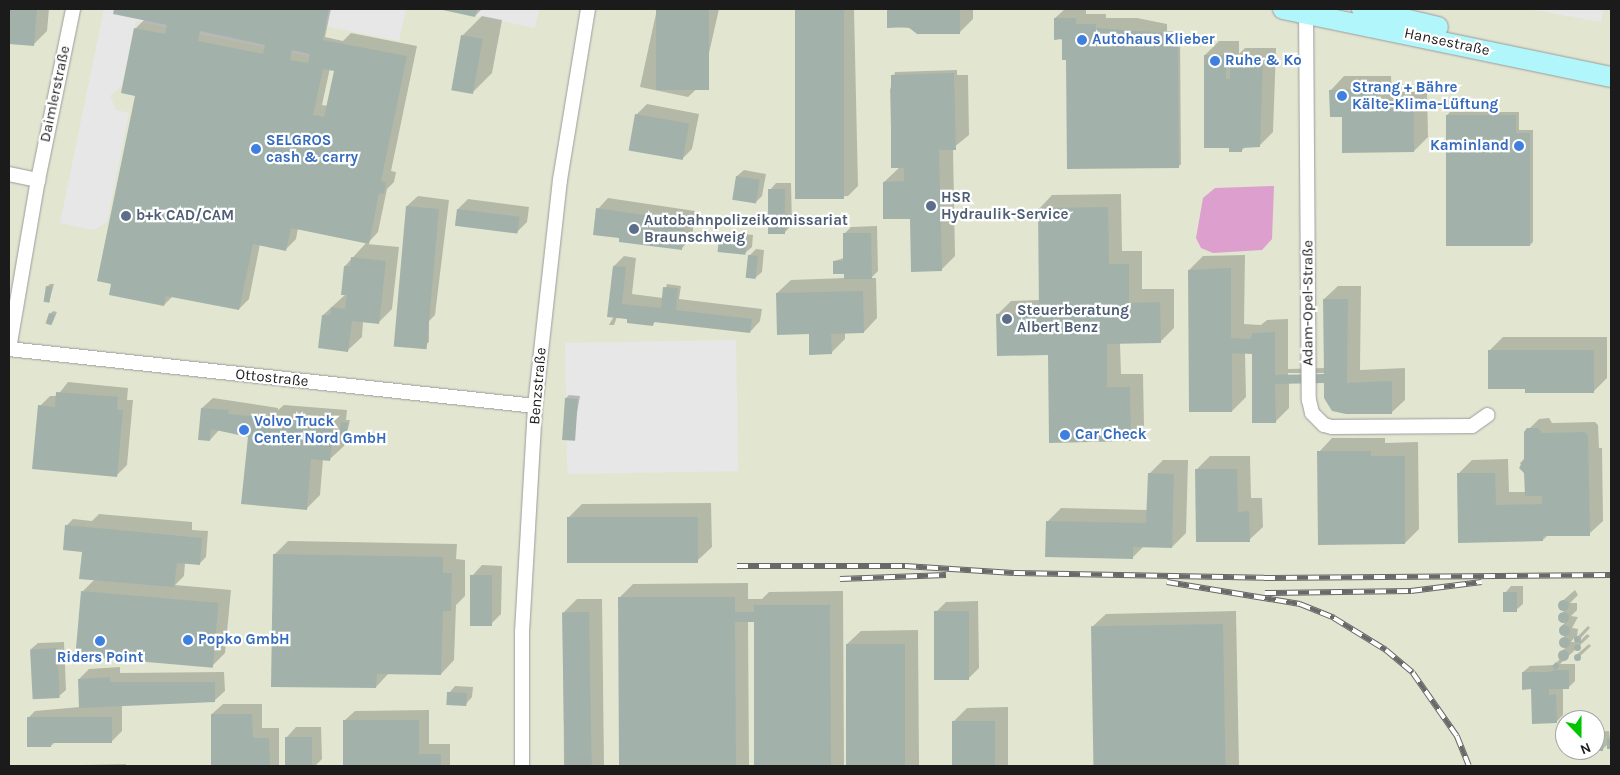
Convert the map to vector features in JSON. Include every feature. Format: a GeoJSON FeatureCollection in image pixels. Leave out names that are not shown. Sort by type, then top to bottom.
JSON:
{"type":"FeatureCollection","features":[{"type":"Feature","properties":{"kind":"main road","name":"Hansestraße"},"geometry":{"type":"LineString","coordinates":[[1283,9],[1305,11],[1611,77]]}},
{"type":"Feature","properties":{"kind":"main road","name":"Hansestraße"},"geometry":{"type":"LineString","coordinates":[[1362,9],[1611,65]]}},
{"type":"Feature","properties":{"kind":"street","name":"Daimlerstraße"},"geometry":{"type":"LineString","coordinates":[[9,349],[38,180],[73,9]]}},
{"type":"Feature","properties":{"kind":"street","name":"Benzstraße"},"geometry":{"type":"LineString","coordinates":[[522,766],[522,632],[535,406],[560,180],[588,9]]}},
{"type":"Feature","properties":{"kind":"street","name":"Adam-Opel-Straße"},"geometry":{"type":"LineString","coordinates":[[1305,11],[1309,400],[1312,413],[1324,425],[1332,427],[1472,426],[1488,415]]}},
{"type":"Feature","properties":{"kind":"street"},"geometry":{"type":"LineString","coordinates":[[9,174],[38,180]]}},
{"type":"Feature","properties":{"kind":"street","name":"Ottostraße"},"geometry":{"type":"LineString","coordinates":[[9,349],[535,406]]}},
{"type":"Feature","properties":{"kind":"shaded area"},"geometry":{"type":"Polygon","coordinates":[[[9,9],[1611,9],[1611,766],[9,766],[9,9]]]}},
{"type":"Feature","properties":{"kind":"shaded area"},"geometry":{"type":"Polygon","coordinates":[[[104,9],[406,9],[399,41],[325,26],[318,58],[136,21],[122,85],[110,96],[116,110],[129,113],[107,222],[94,230],[60,223],[104,9]]]}},
{"type":"Feature","properties":{"kind":"shaded area"},"geometry":{"type":"Polygon","coordinates":[[[479,9],[539,9],[535,28],[477,16],[479,9]]]}},
{"type":"Feature","properties":{"kind":"shaded area"},"geometry":{"type":"Polygon","coordinates":[[[1529,9],[1604,9],[1601,22],[1529,9]]]}},
{"type":"Feature","properties":{"kind":"shaded area"},"geometry":{"type":"Polygon","coordinates":[[[1274,186],[1272,239],[1262,250],[1213,253],[1201,248],[1196,238],[1203,198],[1215,188],[1274,186]]]}},
{"type":"Feature","properties":{"kind":"shaded area"},"geometry":{"type":"Polygon","coordinates":[[[736,340],[738,471],[567,474],[565,343],[736,340]]]}},
{"type":"Feature","properties":{"kind":"building"},"geometry":{"type":"Polygon","coordinates":[[[9,9],[37,9],[34,46],[9,44],[9,9]]]}},
{"type":"Feature","properties":{"kind":"building","name":"SELGROS cash & carry"},"geometry":{"type":"Polygon","coordinates":[[[114,9],[329,9],[323,40],[407,56],[381,181],[386,183],[384,194],[379,193],[369,244],[291,228],[286,251],[253,244],[239,310],[166,296],[164,306],[109,295],[111,284],[97,281],[135,96],[121,93],[134,28],[165,34],[167,25],[113,14],[114,9]],[[200,31],[198,41],[263,54],[265,45],[200,31]],[[292,50],[290,60],[308,63],[310,54],[292,50]],[[323,69],[313,115],[324,117],[334,71],[323,69]]]}},
{"type":"Feature","properties":{"kind":"building"},"geometry":{"type":"Polygon","coordinates":[[[438,9],[477,9],[475,17],[438,9]]]}},
{"type":"Feature","properties":{"kind":"building"},"geometry":{"type":"Polygon","coordinates":[[[656,9],[709,9],[709,90],[656,90],[656,9]]]}},
{"type":"Feature","properties":{"kind":"building"},"geometry":{"type":"Polygon","coordinates":[[[795,9],[844,9],[844,199],[795,199],[795,9]]]}},
{"type":"Feature","properties":{"kind":"building"},"geometry":{"type":"Polygon","coordinates":[[[887,9],[960,9],[960,34],[917,34],[908,27],[887,28],[887,9]]]}},
{"type":"Feature","properties":{"kind":"building"},"geometry":{"type":"Polygon","coordinates":[[[1054,18],[1076,18],[1076,24],[1096,24],[1096,28],[1178,34],[1179,168],[1067,169],[1066,60],[1062,60],[1062,39],[1054,40],[1054,18]]]}},
{"type":"Feature","properties":{"kind":"building"},"geometry":{"type":"Polygon","coordinates":[[[461,35],[483,39],[473,94],[451,90],[461,35]]]}},
{"type":"Feature","properties":{"kind":"building"},"geometry":{"type":"Polygon","coordinates":[[[1204,55],[1226,55],[1226,79],[1230,79],[1230,61],[1263,61],[1260,147],[1242,148],[1242,152],[1229,152],[1229,148],[1204,148],[1204,55]]]}},
{"type":"Feature","properties":{"kind":"building"},"geometry":{"type":"Polygon","coordinates":[[[954,73],[956,150],[939,150],[942,271],[911,272],[910,219],[883,219],[883,182],[904,181],[904,168],[891,168],[891,75],[954,73]]]}},
{"type":"Feature","properties":{"kind":"building"},"geometry":{"type":"Polygon","coordinates":[[[1378,89],[1378,105],[1414,105],[1414,152],[1342,153],[1342,117],[1330,117],[1329,90],[1378,89]]]}},
{"type":"Feature","properties":{"kind":"building"},"geometry":{"type":"Polygon","coordinates":[[[635,114],[689,124],[683,160],[629,150],[635,114]]]}},
{"type":"Feature","properties":{"kind":"building"},"geometry":{"type":"Polygon","coordinates":[[[1446,115],[1516,115],[1516,133],[1530,133],[1530,246],[1446,246],[1446,115]]]}},
{"type":"Feature","properties":{"kind":"building"},"geometry":{"type":"Polygon","coordinates":[[[736,176],[760,180],[756,203],[732,200],[736,176]]]}},
{"type":"Feature","properties":{"kind":"building"},"geometry":{"type":"Polygon","coordinates":[[[768,189],[785,189],[785,234],[768,234],[768,189]]]}},
{"type":"Feature","properties":{"kind":"building"},"geometry":{"type":"Polygon","coordinates":[[[406,206],[439,209],[427,349],[394,346],[406,206]]]}},
{"type":"Feature","properties":{"kind":"building"},"geometry":{"type":"Polygon","coordinates":[[[1108,207],[1109,264],[1129,264],[1129,303],[1160,302],[1161,343],[1107,344],[1107,387],[1130,387],[1131,441],[1049,443],[1048,355],[997,356],[996,314],[1039,313],[1038,208],[1108,207]]]}},
{"type":"Feature","properties":{"kind":"building"},"geometry":{"type":"Polygon","coordinates":[[[596,208],[685,221],[682,250],[619,242],[619,238],[593,235],[596,208]]]}},
{"type":"Feature","properties":{"kind":"building"},"geometry":{"type":"Polygon","coordinates":[[[457,209],[520,217],[517,234],[455,226],[457,209]]]}},
{"type":"Feature","properties":{"kind":"building"},"geometry":{"type":"Polygon","coordinates":[[[843,233],[871,233],[872,279],[844,279],[844,274],[833,274],[833,261],[843,261],[843,233]]]}},
{"type":"Feature","properties":{"kind":"building"},"geometry":{"type":"Polygon","coordinates":[[[719,238],[747,241],[745,255],[718,252],[719,238]]]}},
{"type":"Feature","properties":{"kind":"building"},"geometry":{"type":"Polygon","coordinates":[[[748,255],[758,256],[756,279],[746,278],[748,255]]]}},
{"type":"Feature","properties":{"kind":"building"},"geometry":{"type":"Polygon","coordinates":[[[351,257],[386,261],[379,324],[352,321],[348,352],[318,348],[322,315],[330,315],[331,307],[345,309],[347,295],[341,295],[344,266],[350,266],[351,257]]]}},
{"type":"Feature","properties":{"kind":"building"},"geometry":{"type":"Polygon","coordinates":[[[613,266],[626,267],[622,304],[661,308],[663,287],[678,288],[676,310],[752,319],[750,333],[654,322],[653,326],[627,323],[627,319],[607,317],[613,266]]]}},
{"type":"Feature","properties":{"kind":"building"},"geometry":{"type":"Polygon","coordinates":[[[1231,268],[1231,338],[1251,339],[1252,333],[1275,332],[1275,375],[1324,374],[1323,299],[1348,299],[1347,383],[1392,381],[1392,414],[1346,414],[1332,411],[1324,398],[1324,383],[1275,384],[1276,423],[1252,423],[1252,354],[1232,353],[1232,412],[1189,412],[1188,270],[1231,268]]]}},
{"type":"Feature","properties":{"kind":"building"},"geometry":{"type":"Polygon","coordinates":[[[46,286],[52,287],[49,303],[43,302],[46,286]]]}},
{"type":"Feature","properties":{"kind":"building"},"geometry":{"type":"Polygon","coordinates":[[[863,291],[864,333],[831,334],[832,354],[809,355],[809,334],[777,335],[776,293],[863,291]]]}},
{"type":"Feature","properties":{"kind":"building"},"geometry":{"type":"Polygon","coordinates":[[[49,313],[55,315],[51,325],[46,323],[49,313]]]}},
{"type":"Feature","properties":{"kind":"building"},"geometry":{"type":"Polygon","coordinates":[[[1488,350],[1594,350],[1594,393],[1525,393],[1525,389],[1488,389],[1488,350]]]}},
{"type":"Feature","properties":{"kind":"building"},"geometry":{"type":"Polygon","coordinates":[[[56,392],[118,397],[117,410],[123,410],[117,477],[32,469],[38,405],[55,407],[56,392]]]}},
{"type":"Feature","properties":{"kind":"building"},"geometry":{"type":"Polygon","coordinates":[[[565,398],[578,399],[575,441],[562,440],[565,398]]]}},
{"type":"Feature","properties":{"kind":"building"},"geometry":{"type":"Polygon","coordinates":[[[201,408],[229,410],[228,414],[334,423],[330,461],[311,459],[307,510],[241,504],[248,437],[211,429],[210,441],[198,440],[201,408]]]}},
{"type":"Feature","properties":{"kind":"building"},"geometry":{"type":"Polygon","coordinates":[[[341,422],[348,423],[346,436],[339,435],[341,422]]]}},
{"type":"Feature","properties":{"kind":"building"},"geometry":{"type":"Polygon","coordinates":[[[1527,428],[1538,428],[1542,433],[1585,432],[1588,436],[1590,536],[1543,536],[1543,541],[1458,543],[1457,473],[1495,473],[1496,505],[1542,504],[1542,496],[1525,496],[1524,473],[1519,468],[1524,459],[1524,432],[1527,428]]]}},
{"type":"Feature","properties":{"kind":"building"},"geometry":{"type":"Polygon","coordinates":[[[1317,451],[1371,451],[1371,456],[1405,456],[1405,544],[1318,545],[1317,451]]]}},
{"type":"Feature","properties":{"kind":"building"},"geometry":{"type":"Polygon","coordinates":[[[1195,469],[1237,469],[1238,512],[1249,511],[1250,542],[1196,542],[1195,469]]]}},
{"type":"Feature","properties":{"kind":"building"},"geometry":{"type":"Polygon","coordinates":[[[1148,473],[1174,474],[1172,548],[1133,547],[1133,559],[1045,557],[1046,521],[1146,523],[1148,473]]]}},
{"type":"Feature","properties":{"kind":"building"},"geometry":{"type":"Polygon","coordinates":[[[567,517],[698,517],[698,563],[567,563],[567,517]]]}},
{"type":"Feature","properties":{"kind":"building"},"geometry":{"type":"Polygon","coordinates":[[[65,525],[202,538],[200,565],[177,563],[174,587],[79,579],[82,552],[63,550],[65,525]]]}},
{"type":"Feature","properties":{"kind":"building"},"geometry":{"type":"Polygon","coordinates":[[[273,554],[443,557],[443,573],[452,573],[451,611],[443,611],[441,675],[377,674],[376,688],[271,687],[273,554]]]}},
{"type":"Feature","properties":{"kind":"building"},"geometry":{"type":"Polygon","coordinates":[[[470,575],[492,575],[492,626],[470,626],[470,575]]]}},
{"type":"Feature","properties":{"kind":"building"},"geometry":{"type":"Polygon","coordinates":[[[81,591],[218,603],[213,668],[75,656],[81,591]]]}},
{"type":"Feature","properties":{"kind":"building"},"geometry":{"type":"Polygon","coordinates":[[[1503,592],[1517,592],[1517,612],[1503,612],[1503,592]]]}},
{"type":"Feature","properties":{"kind":"building"},"geometry":{"type":"Polygon","coordinates":[[[618,597],[735,597],[735,612],[754,612],[754,605],[830,605],[831,766],[754,766],[754,622],[735,622],[736,766],[619,766],[618,597]]]}},
{"type":"Feature","properties":{"kind":"building"},"geometry":{"type":"Polygon","coordinates":[[[1563,599],[1569,605],[1563,611],[1557,605],[1563,599]]]}},
{"type":"Feature","properties":{"kind":"building"},"geometry":{"type":"Polygon","coordinates":[[[934,611],[969,611],[969,680],[934,680],[934,611]]]}},
{"type":"Feature","properties":{"kind":"building"},"geometry":{"type":"Polygon","coordinates":[[[1563,611],[1569,617],[1563,623],[1557,617],[1563,611]]]}},
{"type":"Feature","properties":{"kind":"building"},"geometry":{"type":"Polygon","coordinates":[[[562,612],[589,612],[592,766],[565,766],[562,612]]]}},
{"type":"Feature","properties":{"kind":"building"},"geometry":{"type":"Polygon","coordinates":[[[1223,624],[1225,766],[1093,766],[1091,626],[1223,624]]]}},
{"type":"Feature","properties":{"kind":"building"},"geometry":{"type":"Polygon","coordinates":[[[1564,624],[1570,630],[1564,636],[1558,630],[1564,624]]]}},
{"type":"Feature","properties":{"kind":"building"},"geometry":{"type":"Polygon","coordinates":[[[1577,635],[1581,639],[1577,643],[1573,639],[1577,635]]]}},
{"type":"Feature","properties":{"kind":"building"},"geometry":{"type":"Polygon","coordinates":[[[1564,636],[1570,642],[1564,648],[1558,642],[1564,636]]]}},
{"type":"Feature","properties":{"kind":"building"},"geometry":{"type":"Polygon","coordinates":[[[1577,643],[1581,647],[1577,651],[1573,647],[1577,643]]]}},
{"type":"Feature","properties":{"kind":"building"},"geometry":{"type":"Polygon","coordinates":[[[846,644],[905,644],[905,766],[846,766],[846,644]]]}},
{"type":"Feature","properties":{"kind":"building"},"geometry":{"type":"Polygon","coordinates":[[[57,648],[60,698],[33,699],[30,649],[57,648]]]}},
{"type":"Feature","properties":{"kind":"building"},"geometry":{"type":"Polygon","coordinates":[[[1563,649],[1569,655],[1563,661],[1557,655],[1563,649]]]}},
{"type":"Feature","properties":{"kind":"building"},"geometry":{"type":"Polygon","coordinates":[[[1577,653],[1581,657],[1577,661],[1573,657],[1577,653]]]}},
{"type":"Feature","properties":{"kind":"building"},"geometry":{"type":"Polygon","coordinates":[[[1556,662],[1559,666],[1556,670],[1569,670],[1569,689],[1549,689],[1549,695],[1556,694],[1555,723],[1532,724],[1531,689],[1522,690],[1522,672],[1549,672],[1555,670],[1552,666],[1556,662]]]}},
{"type":"Feature","properties":{"kind":"building"},"geometry":{"type":"Polygon","coordinates":[[[110,677],[110,682],[215,682],[215,702],[79,708],[78,679],[110,677]]]}},
{"type":"Feature","properties":{"kind":"building"},"geometry":{"type":"Polygon","coordinates":[[[447,692],[467,693],[466,706],[446,705],[447,692]]]}},
{"type":"Feature","properties":{"kind":"building"},"geometry":{"type":"Polygon","coordinates":[[[211,714],[252,714],[253,738],[269,738],[270,766],[211,766],[211,714]]]}},
{"type":"Feature","properties":{"kind":"building"},"geometry":{"type":"Polygon","coordinates":[[[27,717],[112,717],[112,743],[51,743],[51,747],[27,747],[27,717]]]}},
{"type":"Feature","properties":{"kind":"building"},"geometry":{"type":"Polygon","coordinates":[[[343,720],[419,720],[419,754],[441,754],[441,766],[343,766],[343,720]]]}},
{"type":"Feature","properties":{"kind":"building"},"geometry":{"type":"Polygon","coordinates":[[[952,721],[995,721],[995,766],[952,766],[952,721]]]}},
{"type":"Feature","properties":{"kind":"building"},"geometry":{"type":"Polygon","coordinates":[[[285,737],[312,737],[312,766],[285,766],[285,737]]]}},
{"type":"Feature","properties":{"kind":"building"},"geometry":{"type":"Polygon","coordinates":[[[1607,739],[1611,739],[1611,749],[1607,749],[1607,739]]]}},
{"type":"Feature","properties":{"kind":"railway"},"geometry":{"type":"LineString","coordinates":[[737,566],[905,566],[1014,573],[1264,578],[1611,575]]}},
{"type":"Feature","properties":{"kind":"railway"},"geometry":{"type":"LineString","coordinates":[[840,579],[946,575]]}},
{"type":"Feature","properties":{"kind":"railway"},"geometry":{"type":"LineString","coordinates":[[1167,582],[1300,604],[1334,618],[1386,650],[1413,673],[1457,736],[1469,766]]}},
{"type":"Feature","properties":{"kind":"railway"},"geometry":{"type":"LineString","coordinates":[[1265,593],[1411,591],[1481,582]]}},
{"type":"Feature","properties":{"kind":"place","name":"Autohaus Klieber"},"geometry":{"type":"Point","coordinates":[1082,40]}},
{"type":"Feature","properties":{"kind":"place","name":"Ruhe & Ko"},"geometry":{"type":"Point","coordinates":[1215,61]}},
{"type":"Feature","properties":{"kind":"place","name":"Strang + Bähre Kälte-Klima-Lüftung"},"geometry":{"type":"Point","coordinates":[1342,96]}},
{"type":"Feature","properties":{"kind":"place","name":"Kaminland"},"geometry":{"type":"Point","coordinates":[1519,146]}},
{"type":"Feature","properties":{"kind":"place","name":"SELGROS cash & carry"},"geometry":{"type":"Point","coordinates":[256,149]}},
{"type":"Feature","properties":{"kind":"place","name":"HSR Hydraulik-Service"},"geometry":{"type":"Point","coordinates":[931,206]}},
{"type":"Feature","properties":{"kind":"place","name":"b+k CAD/CAM"},"geometry":{"type":"Point","coordinates":[126,216]}},
{"type":"Feature","properties":{"kind":"place","name":"Autobahnpolizeikomissariat Braunschweig"},"geometry":{"type":"Point","coordinates":[634,229]}},
{"type":"Feature","properties":{"kind":"place","name":"Steuerberatung Albert Benz"},"geometry":{"type":"Point","coordinates":[1007,319]}},
{"type":"Feature","properties":{"kind":"place","name":"Volvo Truck Center Nord GmbH"},"geometry":{"type":"Point","coordinates":[244,430]}},
{"type":"Feature","properties":{"kind":"place","name":"Car Check"},"geometry":{"type":"Point","coordinates":[1065,435]}},
{"type":"Feature","properties":{"kind":"place","name":"Popko GmbH"},"geometry":{"type":"Point","coordinates":[188,640]}},
{"type":"Feature","properties":{"kind":"place","name":"Riders Point"},"geometry":{"type":"Point","coordinates":[100,641]}}]}
